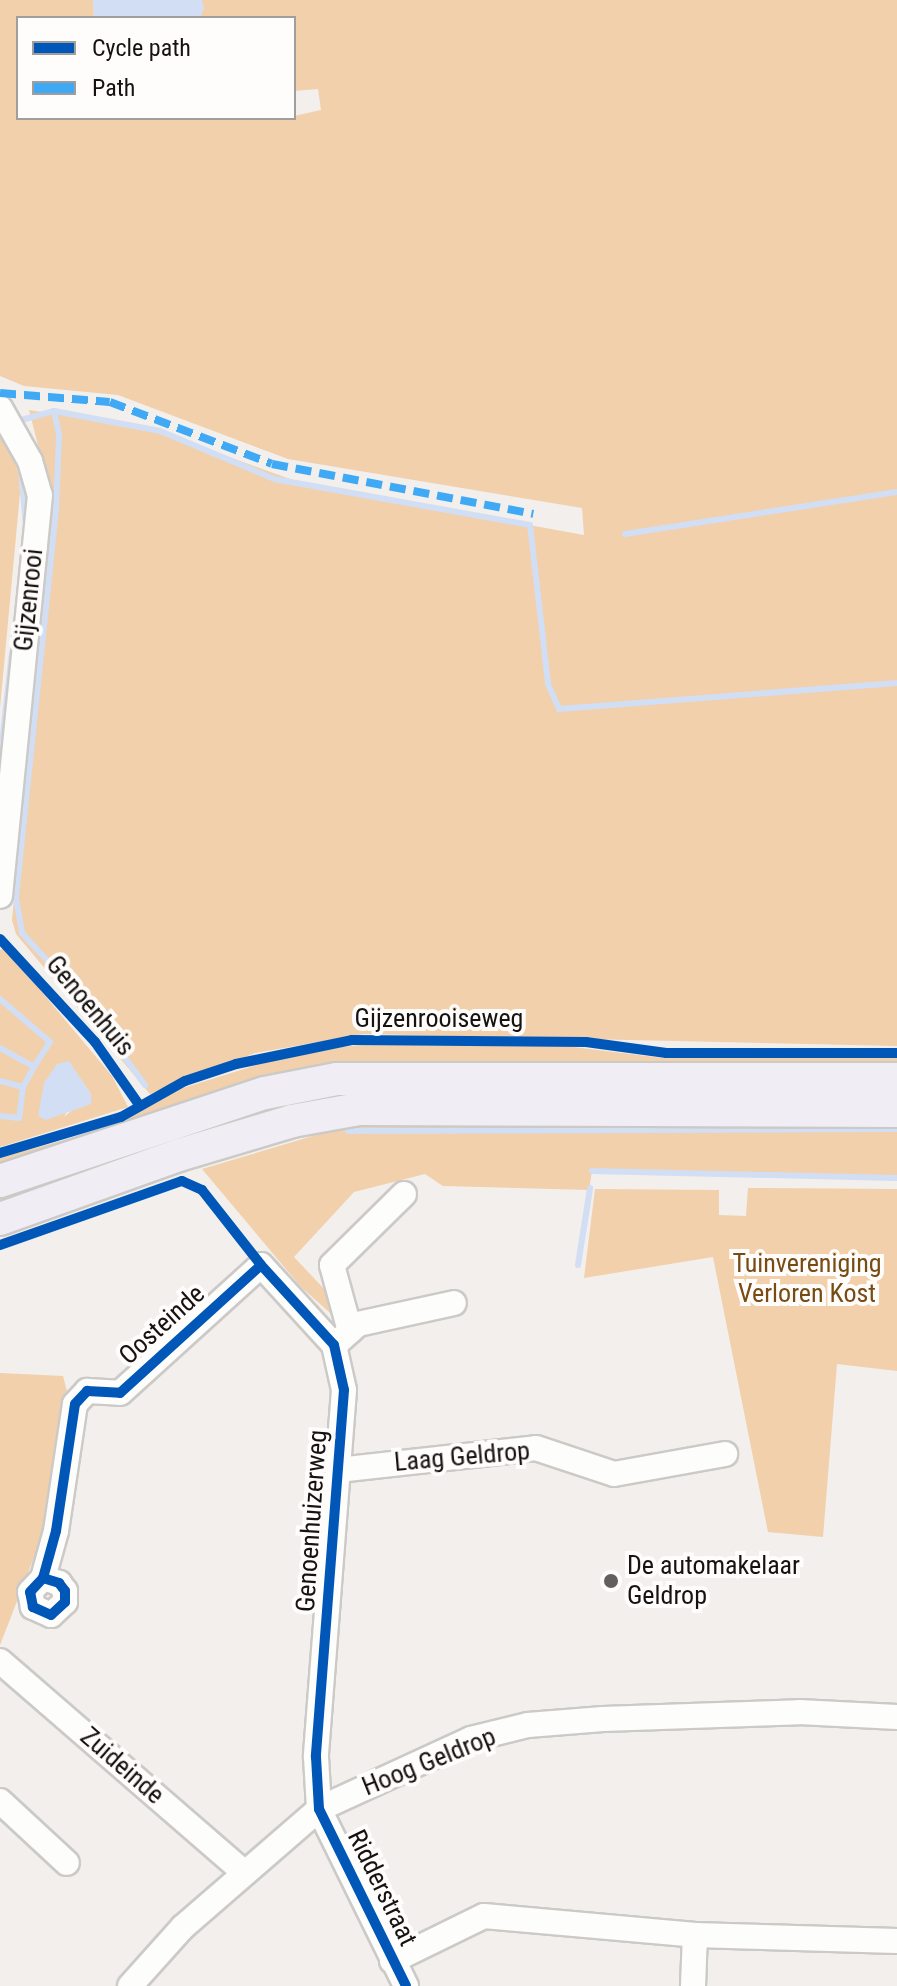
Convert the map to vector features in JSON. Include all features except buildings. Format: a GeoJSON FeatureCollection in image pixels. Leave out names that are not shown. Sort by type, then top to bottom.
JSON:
{"type":"FeatureCollection","features":[{"type":"Feature","properties":{"kind":"main road"},"geometry":{"type":"LineString","coordinates":[[0,1181],[265,1093],[337,1079],[897,1079]]}},
{"type":"Feature","properties":{"kind":"main road"},"geometry":{"type":"LineString","coordinates":[[0,1219],[193,1151],[292,1121],[359,1109],[897,1111]]}},
{"type":"Feature","properties":{"kind":"street","name":"Gijzenrooi"},"geometry":{"type":"LineString","coordinates":[[0,408],[30,461],[40,495],[0,896]]}},
{"type":"Feature","properties":{"kind":"street"},"geometry":{"type":"LineString","coordinates":[[342,1338],[332,1265],[404,1194]]}},
{"type":"Feature","properties":{"kind":"street","name":"Genoenhuizerweg"},"geometry":{"type":"LineString","coordinates":[[261,1265],[342,1338],[344,1390],[316,1757],[319,1809]]}},
{"type":"Feature","properties":{"kind":"street","name":"Oosteinde"},"geometry":{"type":"LineString","coordinates":[[43,1578],[75,1404],[87,1391],[120,1393],[261,1265]]}},
{"type":"Feature","properties":{"kind":"street"},"geometry":{"type":"LineString","coordinates":[[342,1338],[358,1324],[454,1303]]}},
{"type":"Feature","properties":{"kind":"street","name":"Laag Geldrop"},"geometry":{"type":"LineString","coordinates":[[338,1470],[536,1448],[614,1474],[725,1454]]}},
{"type":"Feature","properties":{"kind":"street","name":"Zuideinde"},"geometry":{"type":"LineString","coordinates":[[0,1661],[244,1872]]}},
{"type":"Feature","properties":{"kind":"street","name":"Hoog Geldrop"},"geometry":{"type":"LineString","coordinates":[[130,1986],[183,1927],[319,1809],[471,1739],[528,1725],[799,1712],[897,1717]]}},
{"type":"Feature","properties":{"kind":"street"},"geometry":{"type":"LineString","coordinates":[[0,1801],[67,1863]]}},
{"type":"Feature","properties":{"kind":"street","name":"Ridderstraat"},"geometry":{"type":"LineString","coordinates":[[319,1809],[406,1986]]}},
{"type":"Feature","properties":{"kind":"street"},"geometry":{"type":"LineString","coordinates":[[392,1961],[484,1916],[695,1935],[897,1941]]}},
{"type":"Feature","properties":{"kind":"street"},"geometry":{"type":"LineString","coordinates":[[693,1986],[695,1935]]}},
{"type":"Feature","properties":{"kind":"green space"},"geometry":{"type":"Polygon","coordinates":[[[0,0],[93,0],[94,16],[16,16],[16,120],[296,120],[296,116],[321,110],[318,89],[296,91],[296,16],[200,16],[202,0],[897,0],[897,1046],[364,1034],[255,1053],[150,1094],[16,934],[12,920],[53,504],[29,410],[152,429],[304,484],[584,535],[582,508],[288,459],[118,395],[24,386],[0,376],[0,0]]]}},
{"type":"Feature","properties":{"kind":"green space"},"geometry":{"type":"Polygon","coordinates":[[[0,425],[19,474],[20,493],[0,708],[0,425]]]}},
{"type":"Feature","properties":{"kind":"green space"},"geometry":{"type":"Polygon","coordinates":[[[5,948],[112,1076],[128,1107],[0,1147],[0,950],[5,948]],[[82,1081],[64,1117],[91,1094],[82,1081]]]}},
{"type":"Feature","properties":{"kind":"green space"},"geometry":{"type":"Polygon","coordinates":[[[361,1045],[565,1046],[663,1058],[897,1058],[897,1073],[359,1070],[0,1170],[0,1158],[110,1127],[183,1088],[302,1051],[361,1045]]]}},
{"type":"Feature","properties":{"kind":"green space"},"geometry":{"type":"Polygon","coordinates":[[[368,1126],[897,1127],[897,1176],[592,1171],[589,1190],[443,1186],[425,1174],[354,1192],[294,1257],[327,1292],[338,1320],[301,1287],[202,1169],[336,1129],[368,1126]]]}},
{"type":"Feature","properties":{"kind":"green space","name":"Tuinvereniging Verloren Kost"},"geometry":{"type":"Polygon","coordinates":[[[748,1188],[897,1189],[897,1371],[837,1364],[823,1537],[768,1532],[713,1257],[584,1278],[595,1189],[719,1190],[719,1215],[746,1216],[748,1188]]]}},
{"type":"Feature","properties":{"kind":"green space"},"geometry":{"type":"Polygon","coordinates":[[[0,1373],[63,1376],[69,1399],[45,1529],[0,1645],[0,1373]]]}},
{"type":"Feature","properties":{"kind":"water"},"geometry":{"type":"Polygon","coordinates":[[[93,0],[202,0],[204,8],[201,16],[94,16],[93,0]]]}},
{"type":"Feature","properties":{"kind":"water"},"geometry":{"type":"Polygon","coordinates":[[[69,1061],[91,1094],[91,1104],[46,1120],[38,1116],[44,1083],[57,1064],[69,1061]]]}},
{"type":"Feature","properties":{"kind":"waterway"},"geometry":{"type":"LineString","coordinates":[[54,411],[59,435],[56,510],[16,898],[22,933],[82,999],[145,1085]]}},
{"type":"Feature","properties":{"kind":"waterway"},"geometry":{"type":"LineString","coordinates":[[14,422],[54,411],[160,431],[274,479],[530,525],[548,684],[559,709],[897,683]]}},
{"type":"Feature","properties":{"kind":"waterway"},"geometry":{"type":"LineString","coordinates":[[21,470],[26,526]]}},
{"type":"Feature","properties":{"kind":"waterway"},"geometry":{"type":"LineString","coordinates":[[625,534],[897,492]]}},
{"type":"Feature","properties":{"kind":"waterway"},"geometry":{"type":"LineString","coordinates":[[0,760],[12,653]]}},
{"type":"Feature","properties":{"kind":"waterway"},"geometry":{"type":"LineString","coordinates":[[0,999],[50,1042],[34,1067]]}},
{"type":"Feature","properties":{"kind":"waterway"},"geometry":{"type":"LineString","coordinates":[[0,1048],[34,1067],[23,1087]]}},
{"type":"Feature","properties":{"kind":"waterway"},"geometry":{"type":"LineString","coordinates":[[0,1081],[23,1087],[19,1118],[0,1116]]}},
{"type":"Feature","properties":{"kind":"waterway"},"geometry":{"type":"LineString","coordinates":[[348,1131],[897,1129]]}},
{"type":"Feature","properties":{"kind":"waterway"},"geometry":{"type":"LineString","coordinates":[[592,1171],[897,1178]]}},
{"type":"Feature","properties":{"kind":"waterway"},"geometry":{"type":"LineString","coordinates":[[578,1265],[590,1188]]}},
{"type":"Feature","properties":{"kind":"marked path"},"geometry":{"type":"LineString","coordinates":[[0,393],[110,402],[272,464],[533,514]]}},
{"type":"Feature","properties":{"kind":"cycle path","name":"Genoenhuis"},"geometry":{"type":"LineString","coordinates":[[0,939],[95,1042],[140,1106]]}},
{"type":"Feature","properties":{"kind":"cycle path","name":"Gijzenrooiseweg"},"geometry":{"type":"LineString","coordinates":[[0,1153],[121,1117],[185,1081],[236,1064],[352,1040],[586,1042],[666,1053],[897,1053]]}},
{"type":"Feature","properties":{"kind":"cycle path"},"geometry":{"type":"LineString","coordinates":[[0,1245],[182,1181],[202,1190],[261,1265],[334,1345],[344,1390],[316,1757],[319,1809],[406,1986]]}},
{"type":"Feature","properties":{"kind":"cycle path"},"geometry":{"type":"LineString","coordinates":[[43,1578],[59,1583],[65,1591],[65,1602],[51,1615],[33,1607],[30,1592],[43,1578],[56,1531],[75,1404],[87,1391],[120,1393],[261,1265]]}},
{"type":"Feature","properties":{"kind":"place","name":"De automakelaar Geldrop"},"geometry":{"type":"Point","coordinates":[611,1581]}}]}
